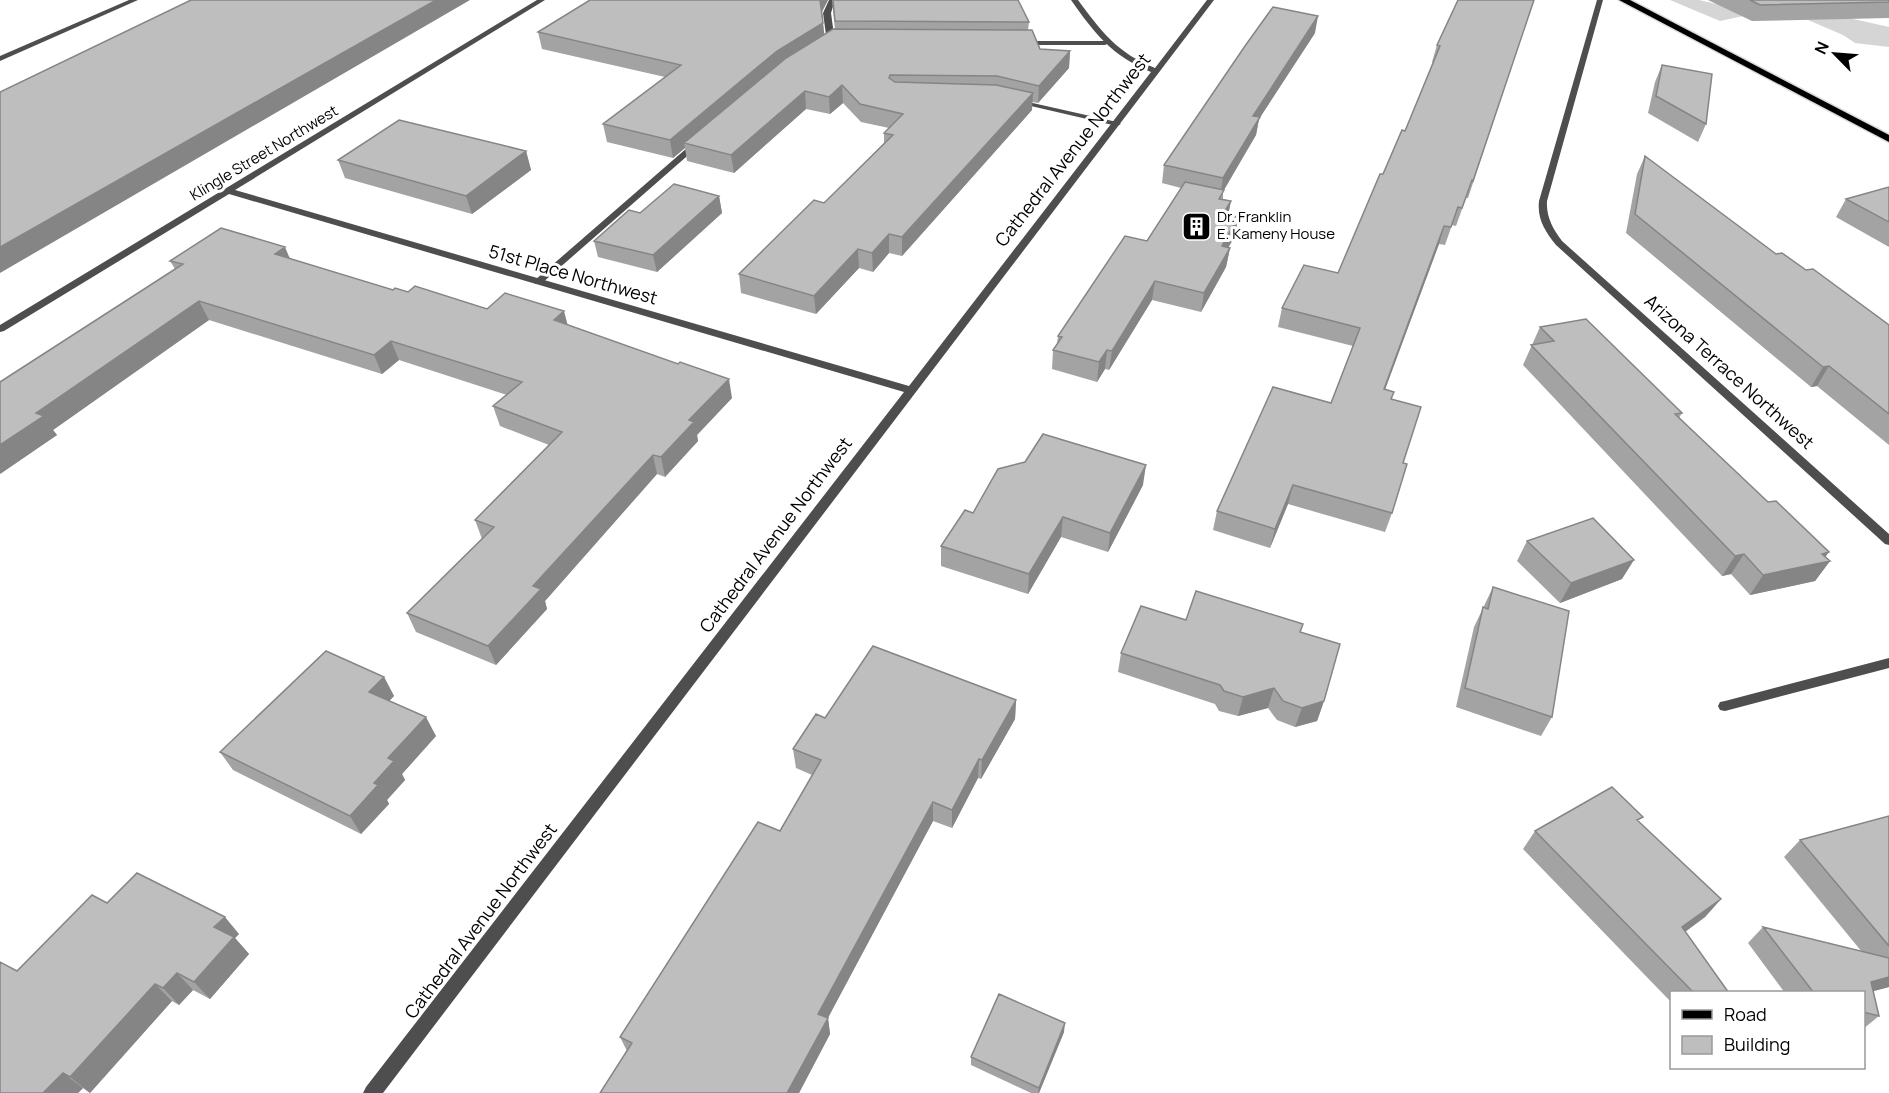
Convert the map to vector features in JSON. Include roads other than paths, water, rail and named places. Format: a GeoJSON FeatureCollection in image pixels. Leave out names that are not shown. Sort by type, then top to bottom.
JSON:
{"type":"FeatureCollection","features":[{"type":"Feature","properties":{"kind":"main road"},"geometry":{"type":"LineString","coordinates":[[1623,0],[1889,139]]}},
{"type":"Feature","properties":{"kind":"street"},"geometry":{"type":"LineString","coordinates":[[0,59],[135,0]]}},
{"type":"Feature","properties":{"kind":"street","name":"Klingle Street Northwest"},"geometry":{"type":"LineString","coordinates":[[0,329],[542,0]]}},
{"type":"Feature","properties":{"kind":"street"},"geometry":{"type":"LineString","coordinates":[[831,42],[827,13],[832,0]]}},
{"type":"Feature","properties":{"kind":"street"},"geometry":{"type":"LineString","coordinates":[[1074,0],[1105,43],[1130,61],[1157,72]]}},
{"type":"Feature","properties":{"kind":"street","name":"Cathedral Avenue Northwest"},"geometry":{"type":"LineString","coordinates":[[372,1093],[1211,0]]}},
{"type":"Feature","properties":{"kind":"street","name":"Arizona Terrace Northwest"},"geometry":{"type":"LineString","coordinates":[[1600,0],[1543,201],[1542,208],[1547,227],[1559,243],[1889,541]]}},
{"type":"Feature","properties":{"kind":"street"},"geometry":{"type":"LineString","coordinates":[[821,48],[831,42],[842,42]]}},
{"type":"Feature","properties":{"kind":"street"},"geometry":{"type":"LineString","coordinates":[[1013,43],[1105,43]]}},
{"type":"Feature","properties":{"kind":"street"},"geometry":{"type":"LineString","coordinates":[[1006,99],[1117,124]]}},
{"type":"Feature","properties":{"kind":"street"},"geometry":{"type":"LineString","coordinates":[[538,282],[710,133]]}},
{"type":"Feature","properties":{"kind":"street","name":"51st Place Northwest"},"geometry":{"type":"LineString","coordinates":[[228,191],[910,390]]}},
{"type":"Feature","properties":{"kind":"street"},"geometry":{"type":"LineString","coordinates":[[1725,706],[1889,663]]}},
{"type":"Feature","properties":{"kind":"place","name":"Dr. Franklin E. Kameny House"},"geometry":{"type":"Point","coordinates":[1196,226]}}]}
